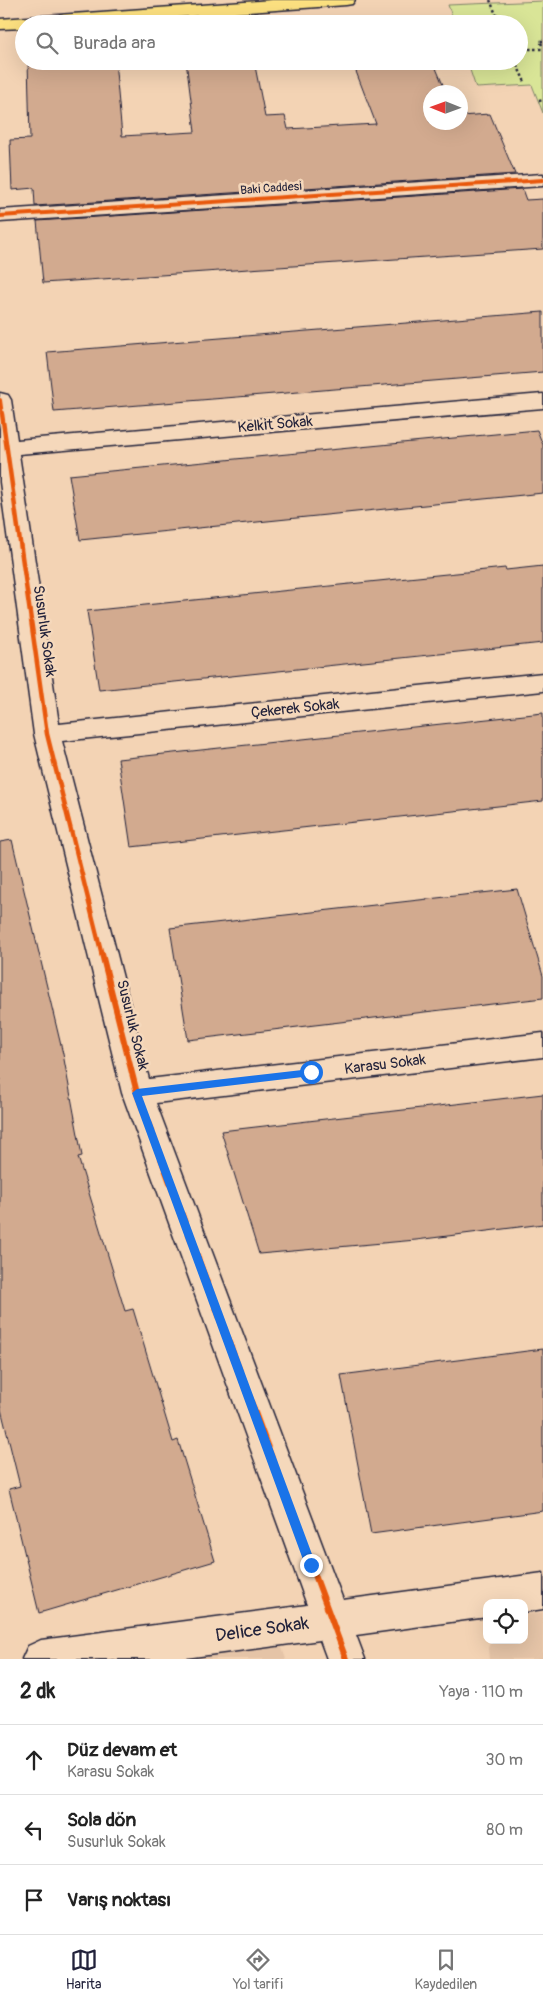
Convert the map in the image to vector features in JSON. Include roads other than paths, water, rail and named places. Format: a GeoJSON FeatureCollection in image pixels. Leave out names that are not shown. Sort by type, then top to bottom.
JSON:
{"type":"FeatureCollection","features":[{"type":"Feature","properties":{"kind":"main road"},"geometry":{"type":"LineString","coordinates":[[130,15],[346,0]]}},
{"type":"Feature","properties":{"kind":"main road"},"geometry":{"type":"LineString","coordinates":[[0,24],[15,23]]}},
{"type":"Feature","properties":{"kind":"street","name":"Baki Caddesi"},"geometry":{"type":"LineString","coordinates":[[0,216],[543,180]]}},
{"type":"Feature","properties":{"kind":"street","name":"Susurluk Sokak"},"geometry":{"type":"LineString","coordinates":[[0,400],[47,734],[137,1093],[346,1659]]}},
{"type":"Feature","properties":{"kind":"street","name":"Kelkit Sokak"},"geometry":{"type":"LineString","coordinates":[[8,448],[543,401]]}},
{"type":"Feature","properties":{"kind":"street","name":"Çekerek Sokak"},"geometry":{"type":"LineString","coordinates":[[47,734],[543,682]]}},
{"type":"Feature","properties":{"kind":"street","name":"Karasu Sokak"},"geometry":{"type":"LineString","coordinates":[[137,1093],[543,1045]]}},
{"type":"Feature","properties":{"kind":"street","name":"Delice Sokak"},"geometry":{"type":"LineString","coordinates":[[41,1659],[543,1591]]}}]}
